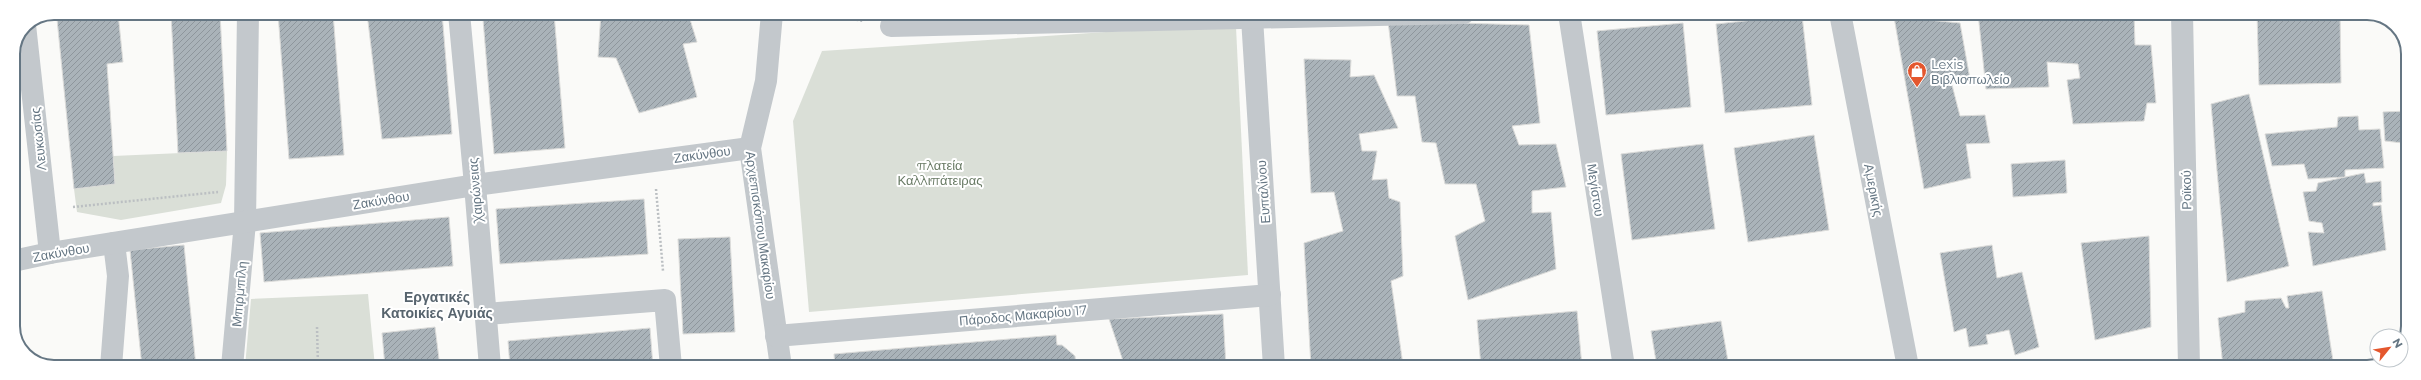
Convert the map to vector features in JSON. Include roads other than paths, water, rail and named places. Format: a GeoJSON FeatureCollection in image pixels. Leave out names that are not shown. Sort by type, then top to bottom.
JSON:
{"type":"FeatureCollection","features":[{"type":"Feature","properties":{"kind":"street","name":"Μπιρμπίλη"},"geometry":{"type":"LineString","coordinates":[[233,360],[245,222],[248,20]]}},
{"type":"Feature","properties":{"kind":"street","name":"Χαιρώνειας"},"geometry":{"type":"LineString","coordinates":[[460,20],[489,360]]}},
{"type":"Feature","properties":{"kind":"street","name":"Αρχιεπισκόπου Μακαρίου"},"geometry":{"type":"LineString","coordinates":[[771,20],[766,81],[750,148],[780,360]]}},
{"type":"Feature","properties":{"kind":"street"},"geometry":{"type":"LineString","coordinates":[[891,26],[1162,20]]}},
{"type":"Feature","properties":{"kind":"street","name":"Ευπαλίνου"},"geometry":{"type":"LineString","coordinates":[[1252,20],[1274,360]]}},
{"type":"Feature","properties":{"kind":"street","name":"Μεγίστου"},"geometry":{"type":"LineString","coordinates":[[1569,20],[1623,360]]}},
{"type":"Feature","properties":{"kind":"street","name":"Αμερικής"},"geometry":{"type":"LineString","coordinates":[[1841,20],[1907,360]]}},
{"type":"Feature","properties":{"kind":"street","name":"Ροϊκού"},"geometry":{"type":"LineString","coordinates":[[2182,20],[2189,360]]}},
{"type":"Feature","properties":{"kind":"street","name":"Λευκωσίας"},"geometry":{"type":"LineString","coordinates":[[26,35],[50,253]]}},
{"type":"Feature","properties":{"kind":"street","name":"Ζακύνθου"},"geometry":{"type":"LineString","coordinates":[[20,259],[50,253],[475,185],[750,148]]}},
{"type":"Feature","properties":{"kind":"street"},"geometry":{"type":"LineString","coordinates":[[112,360],[118,276],[114,243]]}},
{"type":"Feature","properties":{"kind":"street","name":"Πάροδος Μακαρίου 17"},"geometry":{"type":"LineString","coordinates":[[776,336],[1270,295]]}},
{"type":"Feature","properties":{"kind":"street"},"geometry":{"type":"LineString","coordinates":[[486,314],[665,300],[670,360]]}},
{"type":"Feature","properties":{"kind":"place","name":"Lexis Βιβλιοπωλείο"},"geometry":{"type":"Point","coordinates":[1917,88]}},
{"type":"Feature","properties":{"kind":"district","name":"Εργατικές Κατοικίες Αγυιάς"},"geometry":{"type":"Point","coordinates":[437,306]}},
{"type":"Feature","properties":{"kind":"park label","name":"πλατεία Καλλιπάτειρας"},"geometry":{"type":"Point","coordinates":[940,172]}}]}
